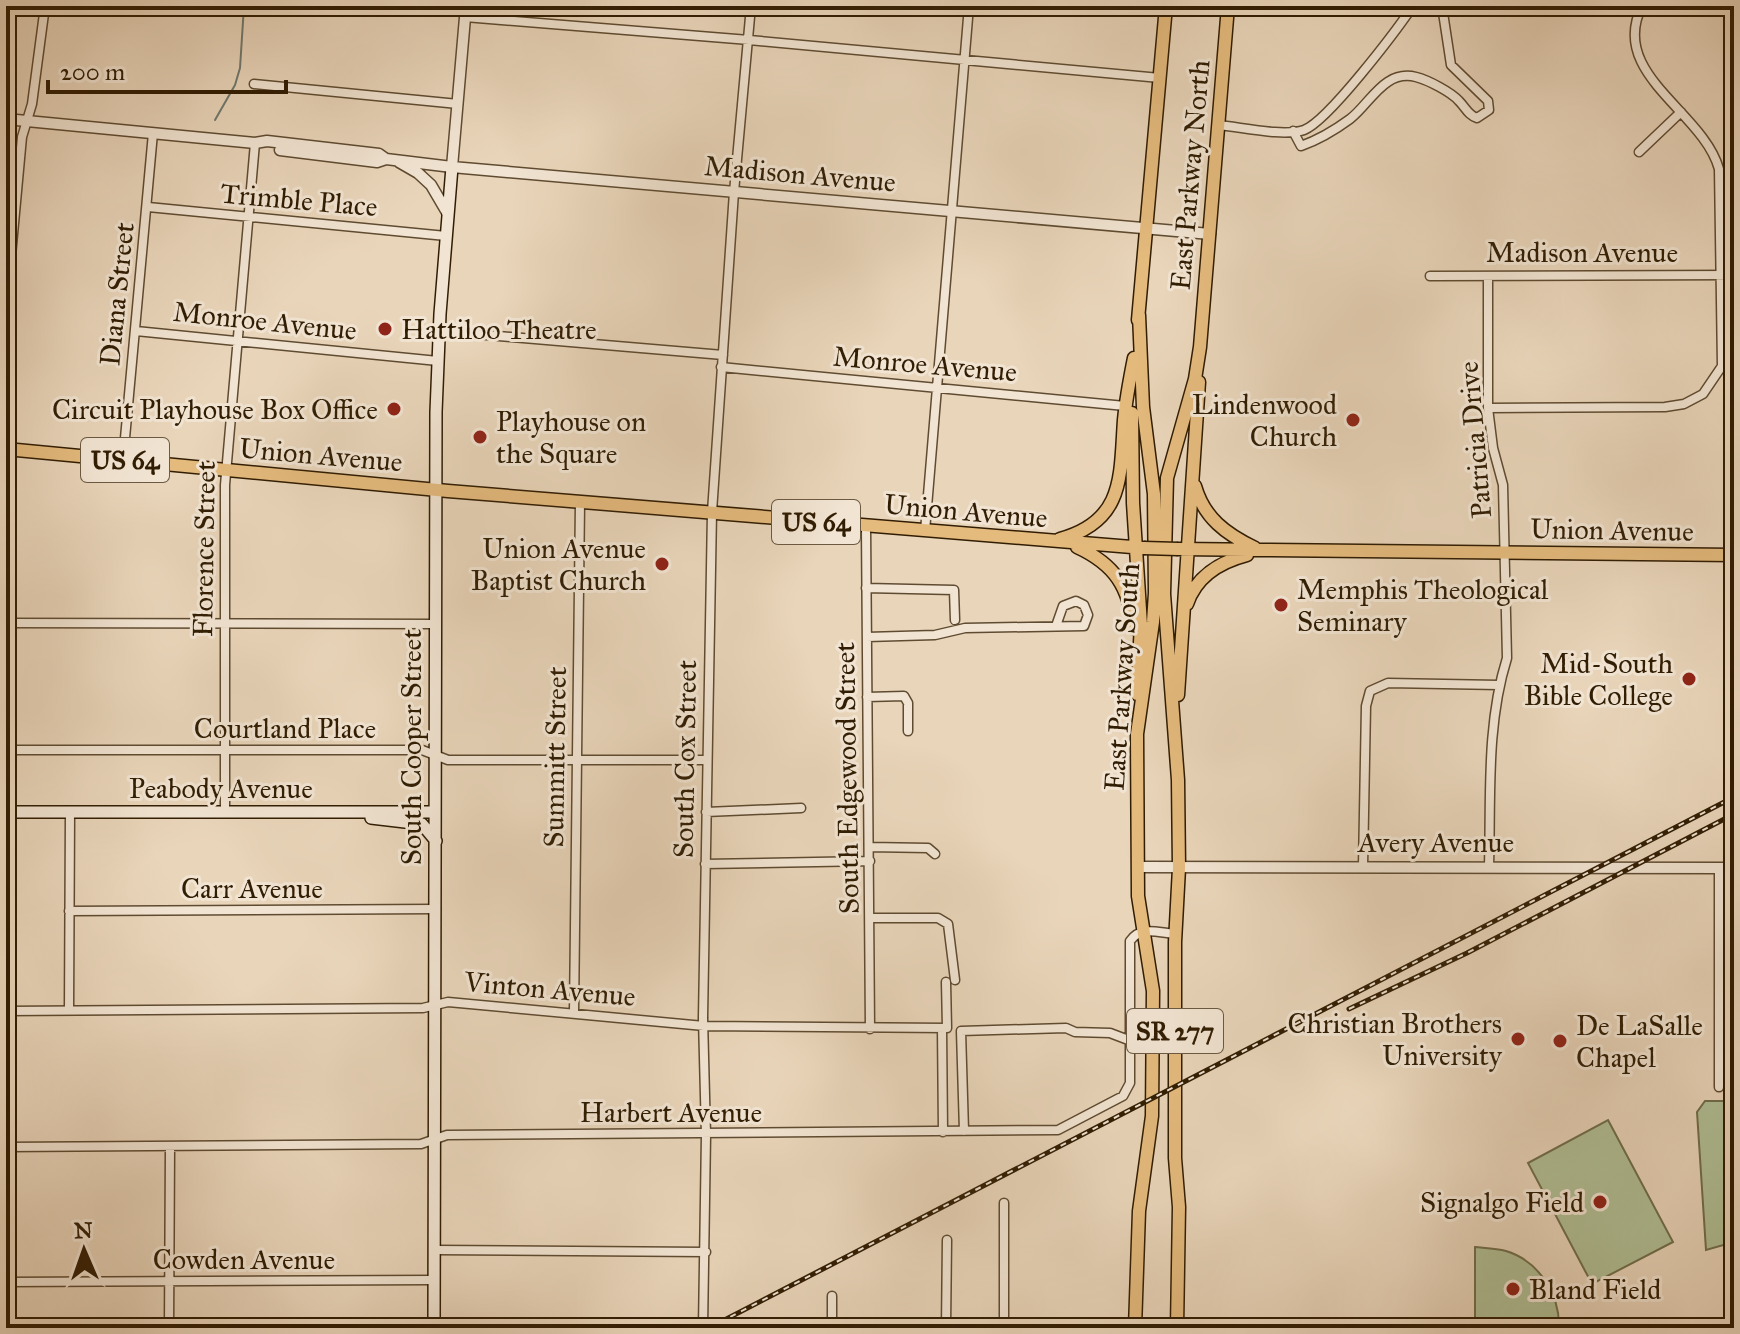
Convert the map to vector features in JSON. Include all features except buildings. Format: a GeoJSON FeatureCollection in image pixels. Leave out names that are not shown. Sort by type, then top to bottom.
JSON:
{"type":"FeatureCollection","features":[{"type":"Feature","properties":{"kind":"main road","name":"East Parkway North"},"geometry":{"type":"LineString","coordinates":[[1139,315],[1166,6]]}},
{"type":"Feature","properties":{"kind":"main road","name":"East Parkway North"},"geometry":{"type":"LineString","coordinates":[[1200,347],[1228,6]]}},
{"type":"Feature","properties":{"kind":"main road"},"geometry":{"type":"LineString","coordinates":[[1728,6],[1734,8]]}},
{"type":"Feature","properties":{"kind":"main road","name":"South Cooper Street"},"geometry":{"type":"LineString","coordinates":[[434,1328],[435,490],[439,331],[452,167]]}},
{"type":"Feature","properties":{"kind":"main road","name":"US 64"},"geometry":{"type":"LineString","coordinates":[[1060,542],[1101,519],[1112,504],[1119,484],[1125,406],[1139,315]]}},
{"type":"Feature","properties":{"kind":"main road","name":"East Parkway South"},"geometry":{"type":"LineString","coordinates":[[1135,1328],[1139,1211],[1152,1116],[1153,991],[1138,896],[1137,734],[1155,593],[1154,494],[1143,407],[1139,315]]}},
{"type":"Feature","properties":{"kind":"main road"},"geometry":{"type":"LineString","coordinates":[[1175,733],[1184,613],[1183,549],[1193,479],[1200,347]]}},
{"type":"Feature","properties":{"kind":"main road","name":"East Parkway South"},"geometry":{"type":"LineString","coordinates":[[1177,1328],[1179,1207],[1175,1142],[1179,868],[1175,733],[1164,621],[1167,478],[1195,379],[1200,347]]}},
{"type":"Feature","properties":{"kind":"main road"},"geometry":{"type":"LineString","coordinates":[[1134,357],[1132,451],[1140,548],[1141,625],[1136,676]]}},
{"type":"Feature","properties":{"kind":"main road","name":"Union Avenue"},"geometry":{"type":"LineString","coordinates":[[6,449],[435,490],[1140,548],[1734,555]]}},
{"type":"Feature","properties":{"kind":"main road"},"geometry":{"type":"LineString","coordinates":[[1193,479],[1208,515],[1223,530],[1262,551]]}},
{"type":"Feature","properties":{"kind":"main road"},"geometry":{"type":"LineString","coordinates":[[1060,542],[1088,552],[1113,572],[1126,588],[1131,603],[1137,734]]}},
{"type":"Feature","properties":{"kind":"main road"},"geometry":{"type":"LineString","coordinates":[[1184,613],[1200,579],[1236,558],[1262,551]]}},
{"type":"Feature","properties":{"kind":"main road","name":"Peabody Avenue"},"geometry":{"type":"LineString","coordinates":[[6,812],[435,812]]}},
{"type":"Feature","properties":{"kind":"main road"},"geometry":{"type":"LineString","coordinates":[[360,812],[365,817],[422,824],[436,841]]}},
{"type":"Feature","properties":{"kind":"street"},"geometry":{"type":"LineString","coordinates":[[6,310],[22,137],[32,104],[45,6]]}},
{"type":"Feature","properties":{"kind":"street","name":"South Cox Street"},"geometry":{"type":"LineString","coordinates":[[703,1328],[706,1252],[706,760],[712,512],[734,192],[751,6]]}},
{"type":"Feature","properties":{"kind":"street"},"geometry":{"type":"LineString","coordinates":[[925,531],[969,6]]}},
{"type":"Feature","properties":{"kind":"street"},"geometry":{"type":"LineString","coordinates":[[1218,125],[1304,130],[1330,111],[1413,6]]}},
{"type":"Feature","properties":{"kind":"street"},"geometry":{"type":"LineString","coordinates":[[1488,408],[1665,407],[1684,404],[1703,394],[1722,366],[1720,181],[1717,160],[1705,138],[1644,68],[1636,52],[1634,33],[1642,6]]}},
{"type":"Feature","properties":{"kind":"street"},"geometry":{"type":"LineString","coordinates":[[1293,131],[1301,146],[1315,141],[1352,117],[1387,82],[1404,77],[1417,77],[1458,99],[1471,116],[1477,118],[1485,115],[1489,110],[1488,101],[1451,65],[1443,7]]}},
{"type":"Feature","properties":{"kind":"street"},"geometry":{"type":"LineString","coordinates":[[452,167],[465,12],[1160,78]]}},
{"type":"Feature","properties":{"kind":"street"},"geometry":{"type":"LineString","coordinates":[[254,84],[458,104]]}},
{"type":"Feature","properties":{"kind":"street"},"geometry":{"type":"LineString","coordinates":[[1639,152],[1681,112]]}},
{"type":"Feature","properties":{"kind":"street","name":"Madison Avenue"},"geometry":{"type":"LineString","coordinates":[[6,119],[255,143],[267,148],[377,162],[390,159],[1210,234]]}},
{"type":"Feature","properties":{"kind":"street","name":"Diana Street"},"geometry":{"type":"LineString","coordinates":[[123,460],[153,133]]}},
{"type":"Feature","properties":{"kind":"street","name":"Florence Street"},"geometry":{"type":"LineString","coordinates":[[225,812],[227,470],[255,143]]}},
{"type":"Feature","properties":{"kind":"street"},"geometry":{"type":"LineString","coordinates":[[390,159],[418,173],[431,185],[448,214]]}},
{"type":"Feature","properties":{"kind":"street","name":"Trimble Place"},"geometry":{"type":"LineString","coordinates":[[148,207],[446,236]]}},
{"type":"Feature","properties":{"kind":"street","name":"Madison Avenue"},"geometry":{"type":"LineString","coordinates":[[1430,276],[1734,275]]}},
{"type":"Feature","properties":{"kind":"street","name":"Patricia Drive"},"geometry":{"type":"LineString","coordinates":[[1488,276],[1488,408],[1493,448],[1503,485],[1507,658],[1493,724],[1489,866]]}},
{"type":"Feature","properties":{"kind":"street","name":"Monroe Avenue"},"geometry":{"type":"LineString","coordinates":[[136,331],[438,361]]}},
{"type":"Feature","properties":{"kind":"street"},"geometry":{"type":"LineString","coordinates":[[439,331],[723,355]]}},
{"type":"Feature","properties":{"kind":"street","name":"Monroe Avenue"},"geometry":{"type":"LineString","coordinates":[[721,367],[1125,406]]}},
{"type":"Feature","properties":{"kind":"street","name":"Summitt Street"},"geometry":{"type":"LineString","coordinates":[[574,1013],[580,502]]}},
{"type":"Feature","properties":{"kind":"street","name":"South Edgewood Street"},"geometry":{"type":"LineString","coordinates":[[866,527],[870,1029]]}},
{"type":"Feature","properties":{"kind":"street"},"geometry":{"type":"LineString","coordinates":[[866,588],[954,590],[955,620]]}},
{"type":"Feature","properties":{"kind":"street"},"geometry":{"type":"LineString","coordinates":[[6,623],[435,624]]}},
{"type":"Feature","properties":{"kind":"street"},"geometry":{"type":"LineString","coordinates":[[867,637],[935,635],[965,628],[1056,626]]}},
{"type":"Feature","properties":{"kind":"street"},"geometry":{"type":"LineString","coordinates":[[1363,866],[1366,706],[1370,691],[1388,683],[1499,685]]}},
{"type":"Feature","properties":{"kind":"street"},"geometry":{"type":"LineString","coordinates":[[867,697],[904,696],[908,703],[908,731]]}},
{"type":"Feature","properties":{"kind":"street","name":"Courtland Place"},"geometry":{"type":"LineString","coordinates":[[6,750],[422,750],[448,760],[706,760]]}},
{"type":"Feature","properties":{"kind":"street"},"geometry":{"type":"LineString","coordinates":[[706,812],[801,808]]}},
{"type":"Feature","properties":{"kind":"street"},"geometry":{"type":"LineString","coordinates":[[69,1010],[70,813]]}},
{"type":"Feature","properties":{"kind":"street"},"geometry":{"type":"LineString","coordinates":[[869,847],[928,848],[935,854]]}},
{"type":"Feature","properties":{"kind":"street"},"geometry":{"type":"LineString","coordinates":[[705,864],[870,861]]}},
{"type":"Feature","properties":{"kind":"street","name":"Avery Avenue"},"geometry":{"type":"LineString","coordinates":[[1139,867],[1734,868]]}},
{"type":"Feature","properties":{"kind":"street"},"geometry":{"type":"LineString","coordinates":[[1719,868],[1719,1087]]}},
{"type":"Feature","properties":{"kind":"street","name":"Carr Avenue"},"geometry":{"type":"LineString","coordinates":[[69,911],[436,909]]}},
{"type":"Feature","properties":{"kind":"street"},"geometry":{"type":"LineString","coordinates":[[871,918],[938,918],[948,924],[950,981],[944,1028],[943,1132]]}},
{"type":"Feature","properties":{"kind":"street"},"geometry":{"type":"LineString","coordinates":[[1142,930],[1176,934]]}},
{"type":"Feature","properties":{"kind":"street","name":"Harbert Avenue"},"geometry":{"type":"LineString","coordinates":[[6,1147],[421,1144],[447,1135],[1058,1130],[1123,1096],[1130,1083],[1130,941],[1142,930]]}},
{"type":"Feature","properties":{"kind":"street","name":"Vinton Avenue"},"geometry":{"type":"LineString","coordinates":[[6,1011],[423,1008],[448,1002],[704,1026],[944,1028]]}},
{"type":"Feature","properties":{"kind":"street"},"geometry":{"type":"LineString","coordinates":[[964,1131],[961,1031],[1066,1028],[1075,1032],[1110,1033],[1131,1041]]}},
{"type":"Feature","properties":{"kind":"street"},"geometry":{"type":"LineString","coordinates":[[169,1328],[170,1147]]}},
{"type":"Feature","properties":{"kind":"street"},"geometry":{"type":"LineString","coordinates":[[1004,1203],[1004,1328]]}},
{"type":"Feature","properties":{"kind":"street"},"geometry":{"type":"LineString","coordinates":[[946,1328],[947,1240]]}},
{"type":"Feature","properties":{"kind":"street"},"geometry":{"type":"LineString","coordinates":[[435,1250],[706,1252]]}},
{"type":"Feature","properties":{"kind":"street","name":"Cowden Avenue"},"geometry":{"type":"LineString","coordinates":[[6,1282],[435,1280]]}},
{"type":"Feature","properties":{"kind":"street"},"geometry":{"type":"LineString","coordinates":[[832,1296],[832,1328]]}},
{"type":"Feature","properties":{"kind":"green space"},"geometry":{"type":"Polygon","coordinates":[[[1705,1101],[1734,1101],[1734,1242],[1706,1250],[1697,1112],[1705,1101]]]}},
{"type":"Feature","properties":{"kind":"green space","name":"Signalgo Field"},"geometry":{"type":"Polygon","coordinates":[[[1608,1120],[1673,1242],[1592,1284],[1528,1163],[1608,1120]]]}},
{"type":"Feature","properties":{"kind":"green space","name":"Bland Field"},"geometry":{"type":"Polygon","coordinates":[[[1475,1247],[1506,1251],[1538,1271],[1556,1303],[1559,1328],[1477,1328],[1475,1247]]]}},
{"type":"Feature","properties":{"kind":"waterway"},"geometry":{"type":"LineString","coordinates":[[215,120],[235,85],[240,68],[244,6]]}},
{"type":"Feature","properties":{"kind":"railway"},"geometry":{"type":"LineString","coordinates":[[709,1328],[1734,797]]}},
{"type":"Feature","properties":{"kind":"railway"},"geometry":{"type":"LineString","coordinates":[[1349,1009],[1467,953],[1734,814]]}},
{"type":"Feature","properties":{"kind":"place","name":"Hattiloo Theatre"},"geometry":{"type":"Point","coordinates":[385,329]}},
{"type":"Feature","properties":{"kind":"place","name":"Circuit Playhouse Box Office"},"geometry":{"type":"Point","coordinates":[394,409]}},
{"type":"Feature","properties":{"kind":"place","name":"Lindenwood Church"},"geometry":{"type":"Point","coordinates":[1353,420]}},
{"type":"Feature","properties":{"kind":"place","name":"Playhouse on the Square"},"geometry":{"type":"Point","coordinates":[480,437]}},
{"type":"Feature","properties":{"kind":"place","name":"Union Avenue Baptist Church"},"geometry":{"type":"Point","coordinates":[662,564]}},
{"type":"Feature","properties":{"kind":"place","name":"Memphis Theological Seminary"},"geometry":{"type":"Point","coordinates":[1281,605]}},
{"type":"Feature","properties":{"kind":"place","name":"Mid-South Bible College"},"geometry":{"type":"Point","coordinates":[1689,679]}},
{"type":"Feature","properties":{"kind":"place","name":"Christian Brothers University"},"geometry":{"type":"Point","coordinates":[1518,1039]}},
{"type":"Feature","properties":{"kind":"place","name":"De LaSalle Chapel"},"geometry":{"type":"Point","coordinates":[1560,1041]}},
{"type":"Feature","properties":{"kind":"place","name":"Signalgo Field"},"geometry":{"type":"Point","coordinates":[1600,1202]}},
{"type":"Feature","properties":{"kind":"place","name":"Bland Field"},"geometry":{"type":"Point","coordinates":[1513,1289]}}]}
